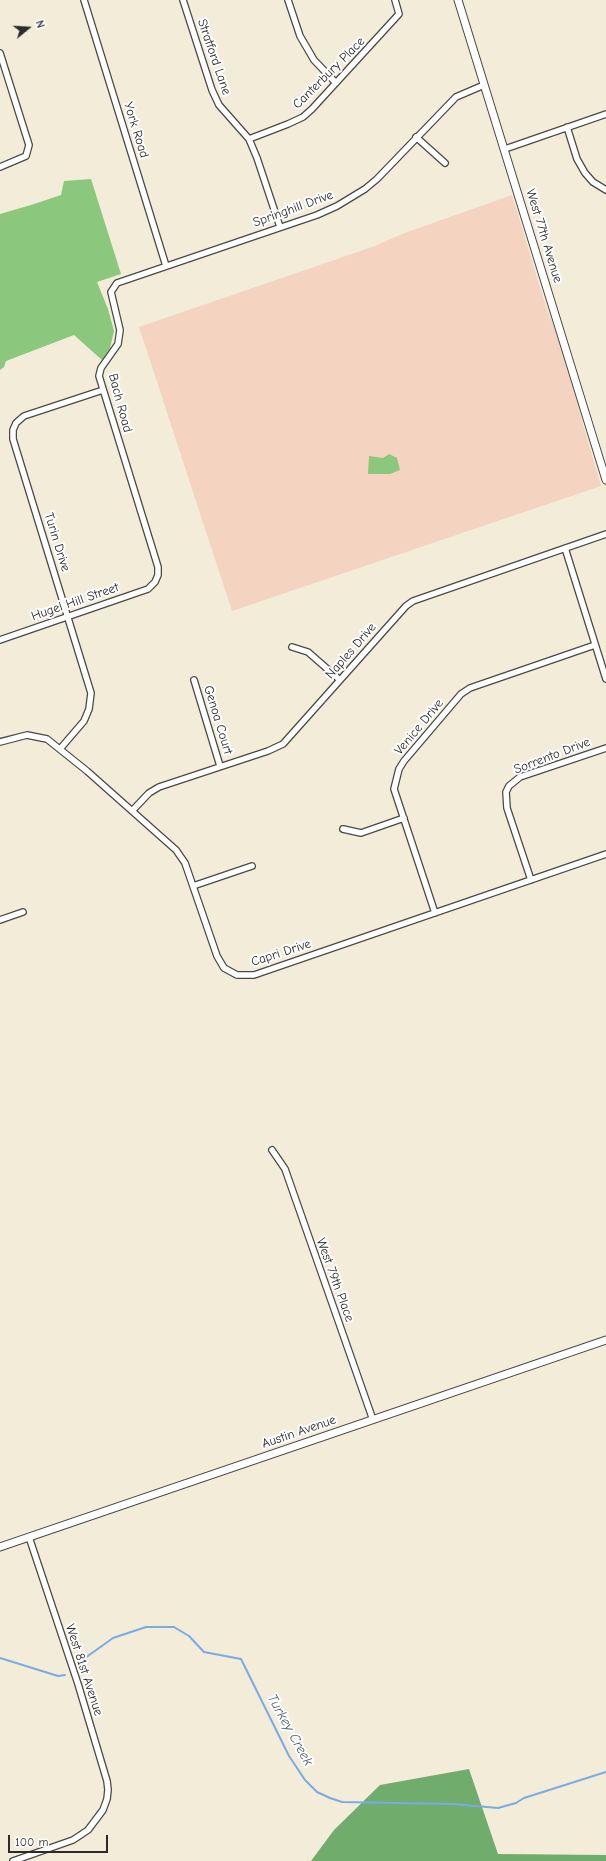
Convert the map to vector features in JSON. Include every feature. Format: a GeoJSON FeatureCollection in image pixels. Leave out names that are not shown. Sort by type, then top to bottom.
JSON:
{"type":"FeatureCollection","features":[{"type":"Feature","properties":{"kind":"street","name":"York Road"},"geometry":{"type":"LineString","coordinates":[[84,0],[166,266]]}},
{"type":"Feature","properties":{"kind":"street","name":"Stratford Lane"},"geometry":{"type":"LineString","coordinates":[[183,0],[212,90],[219,105],[249,139],[257,158],[280,227]]}},
{"type":"Feature","properties":{"kind":"street"},"geometry":{"type":"LineString","coordinates":[[288,0],[304,42],[314,60],[336,83]]}},
{"type":"Feature","properties":{"kind":"street","name":"Canterbury Place"},"geometry":{"type":"LineString","coordinates":[[249,139],[303,117],[399,14],[394,0]]}},
{"type":"Feature","properties":{"kind":"street","name":"West 77th Avenue"},"geometry":{"type":"LineString","coordinates":[[458,0],[606,480]]}},
{"type":"Feature","properties":{"kind":"street"},"geometry":{"type":"LineString","coordinates":[[0,53],[28,144],[26,156],[0,167]]}},
{"type":"Feature","properties":{"kind":"street","name":"Springhill Drive"},"geometry":{"type":"LineString","coordinates":[[166,266],[317,215],[355,196],[377,179],[456,97],[484,85]]}},
{"type":"Feature","properties":{"kind":"street"},"geometry":{"type":"LineString","coordinates":[[505,149],[606,114]]}},
{"type":"Feature","properties":{"kind":"street"},"geometry":{"type":"LineString","coordinates":[[566,127],[577,159],[585,173],[594,182],[606,190]]}},
{"type":"Feature","properties":{"kind":"street"},"geometry":{"type":"LineString","coordinates":[[416,137],[445,163]]}},
{"type":"Feature","properties":{"kind":"street","name":"Bach Road"},"geometry":{"type":"LineString","coordinates":[[155,582],[158,575],[158,567],[99,376],[101,368],[118,344],[120,330],[111,292],[117,283],[166,266]]}},
{"type":"Feature","properties":{"kind":"street","name":"Turin Drive"},"geometry":{"type":"LineString","coordinates":[[60,749],[84,721],[89,709],[91,693],[13,439],[13,430],[16,423],[24,416],[103,390]]}},
{"type":"Feature","properties":{"kind":"street","name":"Naples Drive"},"geometry":{"type":"LineString","coordinates":[[132,811],[149,793],[159,787],[268,751],[283,744],[406,606],[413,601],[606,534]]}},
{"type":"Feature","properties":{"kind":"street"},"geometry":{"type":"LineString","coordinates":[[565,548],[606,679]]}},
{"type":"Feature","properties":{"kind":"street","name":"Hugel Hill Street"},"geometry":{"type":"LineString","coordinates":[[0,640],[148,589],[155,582]]}},
{"type":"Feature","properties":{"kind":"street","name":"Venice Drive"},"geometry":{"type":"LineString","coordinates":[[435,913],[394,789],[399,769],[404,761],[462,694],[480,683],[595,645]]}},
{"type":"Feature","properties":{"kind":"street"},"geometry":{"type":"LineString","coordinates":[[292,647],[308,652],[340,680]]}},
{"type":"Feature","properties":{"kind":"street","name":"Genoa Court"},"geometry":{"type":"LineString","coordinates":[[194,680],[220,766]]}},
{"type":"Feature","properties":{"kind":"street","name":"Capri Drive"},"geometry":{"type":"LineString","coordinates":[[0,742],[27,735],[47,739],[181,855],[220,962],[231,972],[246,976],[254,975],[606,854]]}},
{"type":"Feature","properties":{"kind":"street","name":"Sorrento Drive"},"geometry":{"type":"LineString","coordinates":[[530,880],[507,808],[506,792],[509,786],[520,777],[606,748]]}},
{"type":"Feature","properties":{"kind":"street"},"geometry":{"type":"LineString","coordinates":[[343,829],[361,833],[404,818]]}},
{"type":"Feature","properties":{"kind":"street"},"geometry":{"type":"LineString","coordinates":[[193,886],[252,866]]}},
{"type":"Feature","properties":{"kind":"street"},"geometry":{"type":"LineString","coordinates":[[0,920],[22,912]]}},
{"type":"Feature","properties":{"kind":"street","name":"West 79th Place"},"geometry":{"type":"LineString","coordinates":[[272,1150],[284,1169],[373,1420]]}},
{"type":"Feature","properties":{"kind":"street","name":"Austin Avenue"},"geometry":{"type":"LineString","coordinates":[[0,1547],[606,1340]]}},
{"type":"Feature","properties":{"kind":"street","name":"West 81st Avenue"},"geometry":{"type":"LineString","coordinates":[[13,1861],[72,1840],[88,1830],[103,1810],[107,1799],[107,1781],[30,1537]]}},
{"type":"Feature","properties":{"kind":"shaded area"},"geometry":{"type":"Polygon","coordinates":[[[512,195],[546,307],[560,341],[577,396],[582,421],[601,486],[232,611],[139,327],[375,246],[402,234],[512,195]]]}},
{"type":"Feature","properties":{"kind":"green space"},"geometry":{"type":"Polygon","coordinates":[[[91,179],[121,274],[97,282],[108,309],[114,331],[110,348],[102,360],[74,335],[6,361],[4,367],[0,370],[0,214],[61,195],[64,181],[91,179]]]}},
{"type":"Feature","properties":{"kind":"green space"},"geometry":{"type":"Polygon","coordinates":[[[389,454],[397,458],[400,470],[390,474],[368,474],[369,456],[383,458],[389,454]]]}},
{"type":"Feature","properties":{"kind":"green space"},"geometry":{"type":"Polygon","coordinates":[[[469,1769],[498,1854],[606,1855],[606,1861],[311,1861],[334,1830],[380,1785],[469,1769]]]}},
{"type":"Feature","properties":{"kind":"waterway","name":"Turkey Creek"},"geometry":{"type":"LineString","coordinates":[[78,1663],[113,1638],[146,1627],[174,1627],[189,1636],[204,1652],[241,1659],[289,1756],[305,1780],[317,1792],[342,1802],[453,1804],[498,1808],[516,1803],[524,1798],[606,1772]]}},
{"type":"Feature","properties":{"kind":"waterway","name":"Turkey Creek"},"geometry":{"type":"LineString","coordinates":[[0,1658],[58,1676],[65,1675]]}}]}
